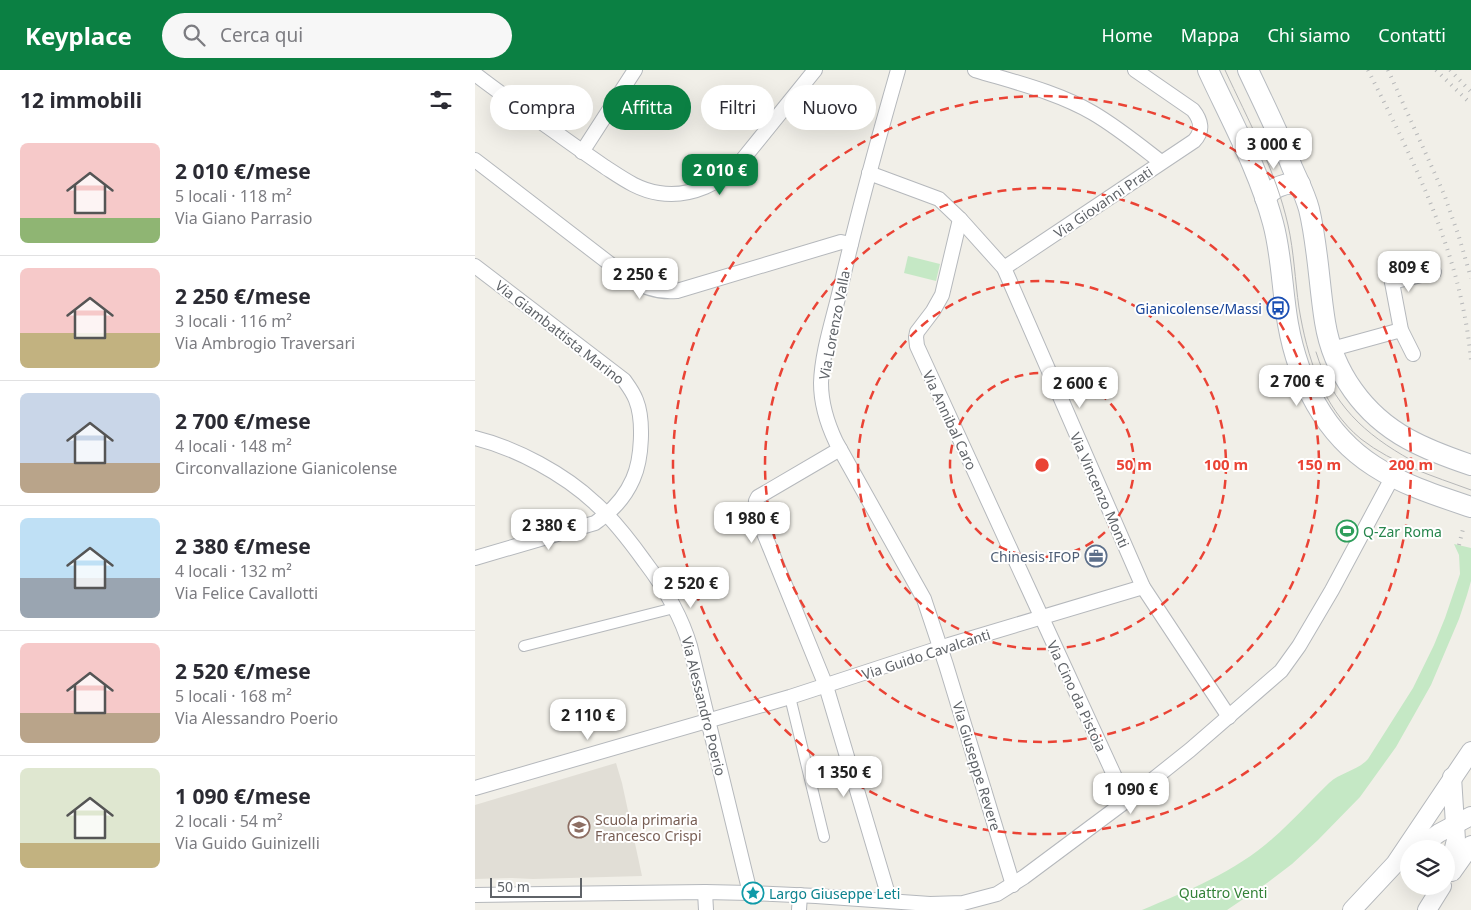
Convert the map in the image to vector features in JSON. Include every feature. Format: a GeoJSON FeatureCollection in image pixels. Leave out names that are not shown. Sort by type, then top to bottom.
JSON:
{"type":"FeatureCollection","features":[{"type":"Feature","properties":{"kind":"main road"},"geometry":{"type":"LineString","coordinates":[[1207,70],[1265,198],[1276,235],[1290,334],[1305,385],[1318,409],[1337,434],[1363,458],[1393,476],[1471,507]]}},
{"type":"Feature","properties":{"kind":"main road"},"geometry":{"type":"LineString","coordinates":[[1247,70],[1278,134],[1307,202],[1325,322],[1332,349],[1341,371],[1363,404],[1377,418],[1408,439],[1471,465]]}},
{"type":"Feature","properties":{"kind":"main road"},"geometry":{"type":"LineString","coordinates":[[1243,146],[1252,149],[1261,148],[1269,144],[1278,134]]}},
{"type":"Feature","properties":{"kind":"main road"},"geometry":{"type":"LineString","coordinates":[[1265,198],[1272,190],[1280,186],[1293,183],[1300,184]]}},
{"type":"Feature","properties":{"kind":"street"},"geometry":{"type":"LineString","coordinates":[[582,152],[635,70]]}},
{"type":"Feature","properties":{"kind":"street"},"geometry":{"type":"LineString","coordinates":[[475,74],[582,152],[630,183],[659,194],[679,194],[703,188],[720,179],[739,165],[815,70]]}},
{"type":"Feature","properties":{"kind":"street","name":"Via Lorenzo Valla"},"geometry":{"type":"LineString","coordinates":[[898,70],[851,244],[826,350],[821,384],[823,405],[832,435],[921,591],[940,648]]}},
{"type":"Feature","properties":{"kind":"street"},"geometry":{"type":"LineString","coordinates":[[975,70],[1075,104],[1110,123],[1161,162]]}},
{"type":"Feature","properties":{"kind":"street","name":"Via Giovanni Prati"},"geometry":{"type":"LineString","coordinates":[[1004,268],[1194,141],[1200,133],[1200,121],[1193,110],[1135,70]]}},
{"type":"Feature","properties":{"kind":"street"},"geometry":{"type":"LineString","coordinates":[[475,160],[627,277],[640,285],[655,290],[677,291],[841,242],[851,244]]}},
{"type":"Feature","properties":{"kind":"street","name":"Via Vincenzo Monti"},"geometry":{"type":"LineString","coordinates":[[869,173],[934,196],[945,203],[1004,268],[1143,587],[1229,717]]}},
{"type":"Feature","properties":{"kind":"street","name":"Via Annibal Caro"},"geometry":{"type":"LineString","coordinates":[[960,219],[942,295],[933,311],[917,332],[916,342],[1041,618]]}},
{"type":"Feature","properties":{"kind":"street"},"geometry":{"type":"LineString","coordinates":[[1388,261],[1401,330],[1413,354]]}},
{"type":"Feature","properties":{"kind":"street","name":"Via Giambattista Marino"},"geometry":{"type":"LineString","coordinates":[[475,266],[624,380],[633,394],[640,415],[641,430],[638,464],[634,477],[623,496],[607,514]]}},
{"type":"Feature","properties":{"kind":"street"},"geometry":{"type":"LineString","coordinates":[[1392,282],[1434,272]]}},
{"type":"Feature","properties":{"kind":"street"},"geometry":{"type":"LineString","coordinates":[[1332,349],[1401,330]]}},
{"type":"Feature","properties":{"kind":"street","name":"Via Alessandro Poerio"},"geometry":{"type":"LineString","coordinates":[[475,438],[517,453],[579,489],[607,514],[648,566],[661,586],[685,630],[690,646],[750,893]]}},
{"type":"Feature","properties":{"kind":"street"},"geometry":{"type":"LineString","coordinates":[[840,449],[758,497],[755,514],[826,686],[890,901]]}},
{"type":"Feature","properties":{"kind":"street"},"geometry":{"type":"LineString","coordinates":[[475,895],[705,892],[800,895],[930,904],[963,903],[992,896],[1013,885],[1126,801],[1190,750],[1273,679],[1291,659],[1332,590],[1393,476]]}},
{"type":"Feature","properties":{"kind":"street"},"geometry":{"type":"LineString","coordinates":[[475,558],[595,523],[607,514]]}},
{"type":"Feature","properties":{"kind":"street","name":"Via Guido Cavalcanti"},"geometry":{"type":"LineString","coordinates":[[475,788],[790,697],[940,648],[1143,587]]}},
{"type":"Feature","properties":{"kind":"street"},"geometry":{"type":"LineString","coordinates":[[524,646],[674,608]]}},
{"type":"Feature","properties":{"kind":"street","name":"Via Cino da Pistoia"},"geometry":{"type":"LineString","coordinates":[[1041,618],[1126,801]]}},
{"type":"Feature","properties":{"kind":"street","name":"Via Giuseppe Revere"},"geometry":{"type":"LineString","coordinates":[[940,648],[1013,885]]}},
{"type":"Feature","properties":{"kind":"street"},"geometry":{"type":"LineString","coordinates":[[790,697],[824,837]]}},
{"type":"Feature","properties":{"kind":"street"},"geometry":{"type":"LineString","coordinates":[[1414,840],[1452,777],[1471,751]]}},
{"type":"Feature","properties":{"kind":"street"},"geometry":{"type":"LineString","coordinates":[[1452,777],[1455,840]]}},
{"type":"Feature","properties":{"kind":"street"},"geometry":{"type":"LineString","coordinates":[[1430,840],[1471,816]]}},
{"type":"Feature","properties":{"kind":"street"},"geometry":{"type":"LineString","coordinates":[[1455,868],[1471,845]]}},
{"type":"Feature","properties":{"kind":"street"},"geometry":{"type":"LineString","coordinates":[[1352,910],[1400,861]]}},
{"type":"Feature","properties":{"kind":"street"},"geometry":{"type":"LineString","coordinates":[[705,892],[706,910]]}},
{"type":"Feature","properties":{"kind":"street"},"geometry":{"type":"LineString","coordinates":[[799,910],[800,895]]}},
{"type":"Feature","properties":{"kind":"street"},"geometry":{"type":"LineString","coordinates":[[1427,910],[1437,895]]}},
{"type":"Feature","properties":{"kind":"shaded area"},"geometry":{"type":"Polygon","coordinates":[[[616,763],[642,876],[475,879],[475,805],[616,763]]]}},
{"type":"Feature","properties":{"kind":"green space"},"geometry":{"type":"Polygon","coordinates":[[[908,256],[940,264],[936,281],[904,273],[908,256]]]}},
{"type":"Feature","properties":{"kind":"green space","name":"Quattro Venti"},"geometry":{"type":"Polygon","coordinates":[[[1454,544],[1471,548],[1471,581],[1459,619],[1431,685],[1396,747],[1360,797],[1292,864],[1227,910],[1142,910],[1210,880],[1258,851],[1329,783],[1368,759],[1413,688],[1445,618],[1460,574],[1459,555],[1454,544]]]}},
{"type":"Feature","properties":{"kind":"tram line"},"geometry":{"type":"LineString","coordinates":[[1225,70],[1261,146],[1283,205],[1292,245],[1302,326],[1318,380],[1326,396],[1347,426],[1373,448],[1414,469],[1471,490]]}},
{"type":"Feature","properties":{"kind":"tram line"},"geometry":{"type":"LineString","coordinates":[[1316,352],[1331,387],[1352,416],[1379,439],[1411,460]]}},
{"type":"Feature","properties":{"kind":"railway"},"geometry":{"type":"LineString","coordinates":[[1368,70],[1419,175],[1446,246],[1466,321],[1471,360]]}},
{"type":"Feature","properties":{"kind":"railway"},"geometry":{"type":"LineString","coordinates":[[1388,70],[1444,194],[1471,278]]}},
{"type":"Feature","properties":{"kind":"railway"},"geometry":{"type":"LineString","coordinates":[[1436,70],[1471,104]]}},
{"type":"Feature","properties":{"kind":"railway"},"geometry":{"type":"LineString","coordinates":[[1450,70],[1471,92]]}},
{"type":"Feature","properties":{"kind":"railway"},"geometry":{"type":"LineString","coordinates":[[1459,545],[1464,525]]}},
{"type":"Feature","properties":{"kind":"place","name":"Gianicolense/Massi"},"geometry":{"type":"Point","coordinates":[1278,308]}},
{"type":"Feature","properties":{"kind":"place","name":"Q-Zar Roma"},"geometry":{"type":"Point","coordinates":[1347,531]}},
{"type":"Feature","properties":{"kind":"place","name":"Chinesis IFOP"},"geometry":{"type":"Point","coordinates":[1096,556]}},
{"type":"Feature","properties":{"kind":"place","name":"Scuola primaria Francesco Crispi"},"geometry":{"type":"Point","coordinates":[579,827]}},
{"type":"Feature","properties":{"kind":"place","name":"Largo Giuseppe Leti"},"geometry":{"type":"Point","coordinates":[753,893]}}]}
